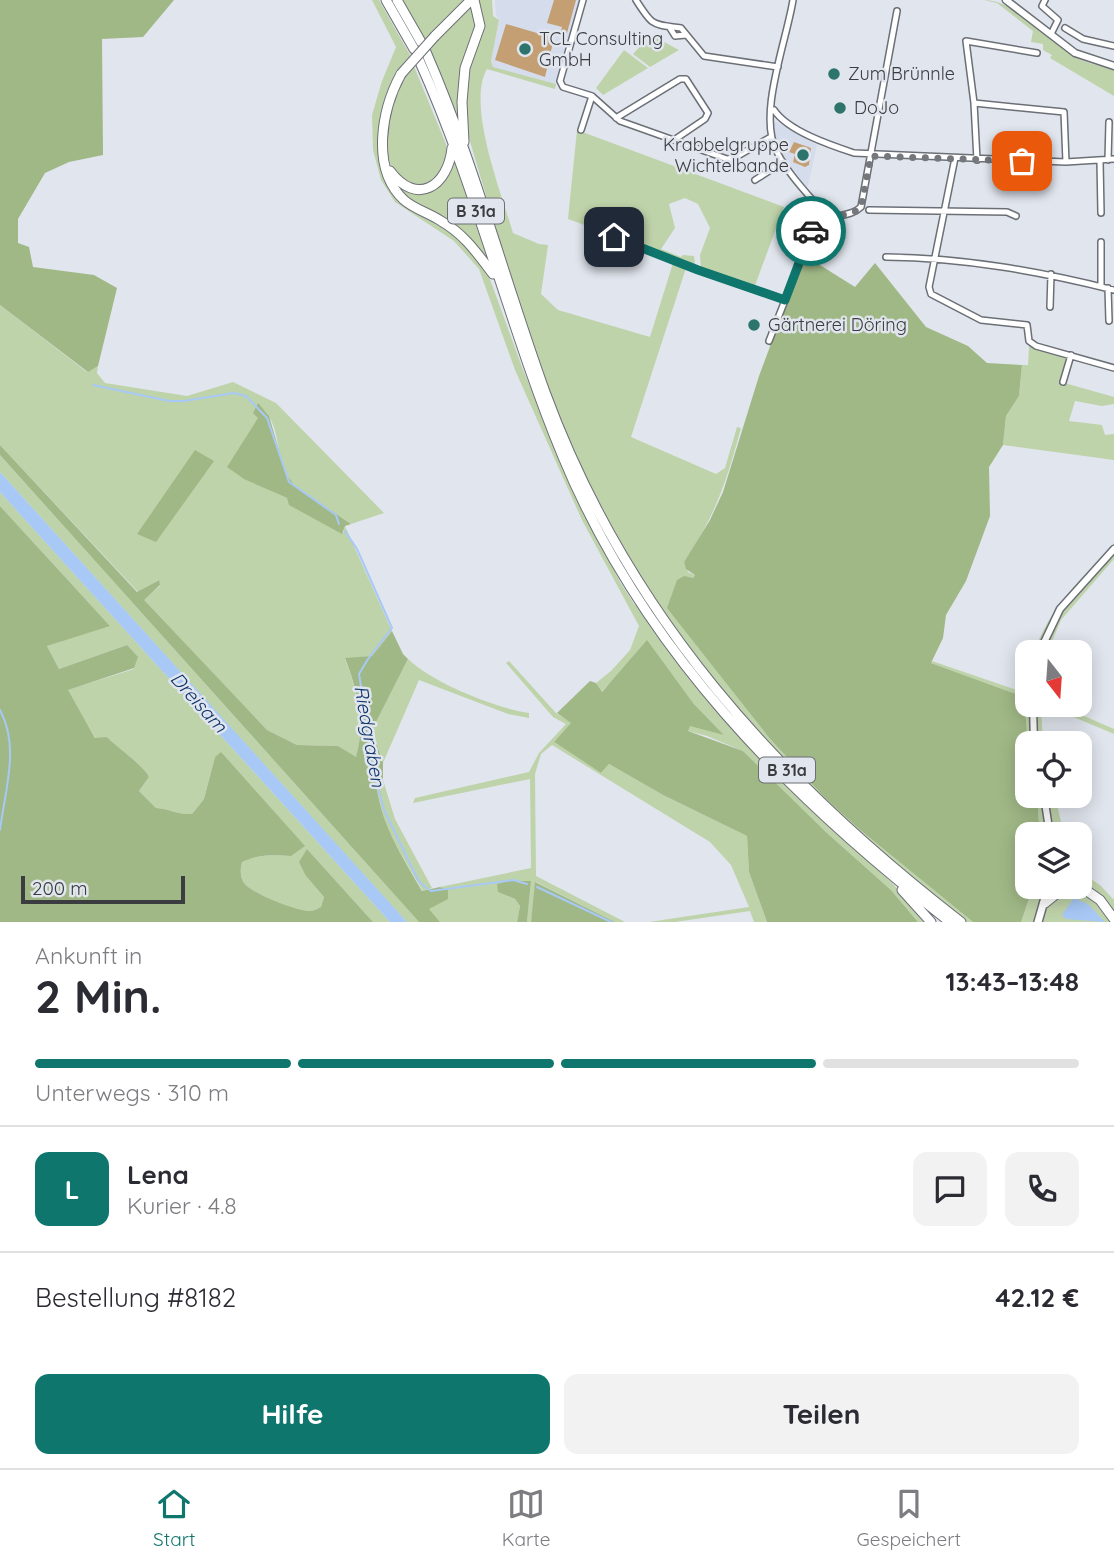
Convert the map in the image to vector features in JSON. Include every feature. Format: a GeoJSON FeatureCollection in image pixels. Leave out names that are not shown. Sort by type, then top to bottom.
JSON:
{"type":"FeatureCollection","features":[{"type":"Feature","properties":{"kind":"highway"},"geometry":{"type":"LineString","coordinates":[[386,0],[414,50]]}},
{"type":"Feature","properties":{"kind":"highway"},"geometry":{"type":"LineString","coordinates":[[397,0],[421,41]]}},
{"type":"Feature","properties":{"kind":"highway"},"geometry":{"type":"LineString","coordinates":[[464,148],[463,84],[470,50],[480,26],[472,0],[401,74],[385,115],[383,142],[391,183],[404,200],[440,220],[469,242],[499,281]]}},
{"type":"Feature","properties":{"kind":"highway","name":"B 31a"},"geometry":{"type":"LineString","coordinates":[[426,52],[464,148],[555,418],[601,518],[641,590],[712,686],[778,761],[847,827],[961,922]]}},
{"type":"Feature","properties":{"kind":"highway","name":"B 31a"},"geometry":{"type":"LineString","coordinates":[[419,60],[453,143],[532,379],[570,473],[604,543],[639,601],[683,662],[751,744],[804,798],[892,878],[950,922]]}},
{"type":"Feature","properties":{"kind":"highway"},"geometry":{"type":"LineString","coordinates":[[387,167],[404,184],[419,189],[428,188],[447,172],[453,143]]}},
{"type":"Feature","properties":{"kind":"highway"},"geometry":{"type":"LineString","coordinates":[[892,878],[931,922]]}},
{"type":"Feature","properties":{"kind":"highway"},"geometry":{"type":"LineString","coordinates":[[1092,895],[1100,900],[1114,919]]}},
{"type":"Feature","properties":{"kind":"highway"},"geometry":{"type":"LineString","coordinates":[[1045,902],[1049,899]]}},
{"type":"Feature","properties":{"kind":"main road"},"geometry":{"type":"LineString","coordinates":[[1038,922],[1046,899]]}},
{"type":"Feature","properties":{"kind":"street"},"geometry":{"type":"LineString","coordinates":[[583,0],[560,82],[563,87],[592,96],[616,118],[727,159],[734,158],[771,137]]}},
{"type":"Feature","properties":{"kind":"street"},"geometry":{"type":"LineString","coordinates":[[636,0],[652,20],[670,29],[681,28],[704,56],[778,67]]}},
{"type":"Feature","properties":{"kind":"street"},"geometry":{"type":"LineString","coordinates":[[793,0],[772,92],[774,110],[780,118],[820,142],[871,156],[1101,161],[1111,160],[1109,122]]}},
{"type":"Feature","properties":{"kind":"street"},"geometry":{"type":"LineString","coordinates":[[1006,0],[1074,53],[1114,66]]}},
{"type":"Feature","properties":{"kind":"street"},"geometry":{"type":"LineString","coordinates":[[1045,0],[1042,6],[1058,20],[1051,34]]}},
{"type":"Feature","properties":{"kind":"street"},"geometry":{"type":"LineString","coordinates":[[769,341],[815,224],[827,217],[851,214],[861,207],[897,11]]}},
{"type":"Feature","properties":{"kind":"street"},"geometry":{"type":"LineString","coordinates":[[1065,28],[1083,39],[1114,46]]}},
{"type":"Feature","properties":{"kind":"street"},"geometry":{"type":"LineString","coordinates":[[977,160],[975,103],[966,41],[1037,52]]}},
{"type":"Feature","properties":{"kind":"street"},"geometry":{"type":"LineString","coordinates":[[616,118],[680,79],[686,79],[708,113],[705,119],[674,140]]}},
{"type":"Feature","properties":{"kind":"street"},"geometry":{"type":"LineString","coordinates":[[581,130],[592,96]]}},
{"type":"Feature","properties":{"kind":"street"},"geometry":{"type":"LineString","coordinates":[[975,103],[1064,112],[1066,162]]}},
{"type":"Feature","properties":{"kind":"street"},"geometry":{"type":"LineString","coordinates":[[774,110],[769,121],[771,137],[783,162],[827,217]]}},
{"type":"Feature","properties":{"kind":"street"},"geometry":{"type":"LineString","coordinates":[[955,158],[929,287],[931,294],[981,320],[1020,323],[1028,327],[1032,345],[1114,368]]}},
{"type":"Feature","properties":{"kind":"street"},"geometry":{"type":"LineString","coordinates":[[1101,161],[1101,214]]}},
{"type":"Feature","properties":{"kind":"street"},"geometry":{"type":"LineString","coordinates":[[755,180],[783,162]]}},
{"type":"Feature","properties":{"kind":"street"},"geometry":{"type":"LineString","coordinates":[[869,210],[1007,212],[1016,216]]}},
{"type":"Feature","properties":{"kind":"street"},"geometry":{"type":"LineString","coordinates":[[609,234],[698,270],[785,300]]}},
{"type":"Feature","properties":{"kind":"street"},"geometry":{"type":"LineString","coordinates":[[1101,242],[1101,286]]}},
{"type":"Feature","properties":{"kind":"street"},"geometry":{"type":"LineString","coordinates":[[886,257],[986,262],[1101,286],[1111,289],[1109,321]]}},
{"type":"Feature","properties":{"kind":"street"},"geometry":{"type":"LineString","coordinates":[[1050,307],[1051,274]]}},
{"type":"Feature","properties":{"kind":"street"},"geometry":{"type":"LineString","coordinates":[[1063,382],[1070,355]]}},
{"type":"Feature","properties":{"kind":"street"},"geometry":{"type":"LineString","coordinates":[[1045,640],[1060,609],[1114,549]]}},
{"type":"Feature","properties":{"kind":"shaded area"},"geometry":{"type":"Polygon","coordinates":[[[495,0],[580,0],[556,84],[493,67],[491,61],[499,20],[495,0]]]}},
{"type":"Feature","properties":{"kind":"shaded area"},"geometry":{"type":"Polygon","coordinates":[[[776,122],[817,145],[808,186],[804,186],[776,144],[772,123],[776,122]]]}},
{"type":"Feature","properties":{"kind":"green space"},"geometry":{"type":"Polygon","coordinates":[[[0,0],[174,0],[143,37],[102,39],[103,155],[69,162],[45,173],[18,219],[18,243],[29,247],[33,267],[94,275],[117,288],[98,366],[88,372],[0,305],[0,0]]]}},
{"type":"Feature","properties":{"kind":"green space"},"geometry":{"type":"Polygon","coordinates":[[[372,0],[379,0],[410,55],[395,78],[381,126],[394,192],[458,234],[487,271],[522,367],[566,473],[620,582],[667,648],[754,752],[894,885],[928,922],[918,922],[891,890],[827,833],[743,751],[688,731],[689,725],[723,734],[693,703],[616,677],[601,692],[596,683],[630,650],[639,626],[582,520],[515,370],[479,269],[454,241],[395,202],[381,180],[373,150],[372,115],[396,47],[372,0]]]}},
{"type":"Feature","properties":{"kind":"green space"},"geometry":{"type":"Polygon","coordinates":[[[402,0],[466,0],[425,40],[402,0]]]}},
{"type":"Feature","properties":{"kind":"green space"},"geometry":{"type":"Polygon","coordinates":[[[478,0],[492,0],[493,16],[499,20],[491,61],[493,67],[556,84],[555,89],[487,69],[482,85],[483,126],[488,150],[513,233],[548,245],[541,294],[558,310],[650,337],[673,263],[686,268],[631,437],[716,474],[725,468],[737,427],[741,428],[719,498],[684,562],[688,572],[695,575],[668,608],[770,739],[826,799],[973,922],[965,922],[840,818],[757,734],[657,608],[615,538],[583,474],[552,399],[505,260],[469,138],[464,92],[474,46],[478,0]]]}},
{"type":"Feature","properties":{"kind":"green space"},"geometry":{"type":"Polygon","coordinates":[[[984,0],[996,2],[1021,14],[1077,58],[1114,69],[1114,96],[1050,58],[1052,55],[1043,50],[1043,44],[1031,42],[1033,31],[997,3],[984,0]]]}},
{"type":"Feature","properties":{"kind":"green space"},"geometry":{"type":"Polygon","coordinates":[[[471,3],[478,21],[465,57],[462,127],[429,47],[471,3]]]}},
{"type":"Feature","properties":{"kind":"green space"},"geometry":{"type":"Polygon","coordinates":[[[653,36],[679,50],[650,67],[633,54],[644,42],[652,48],[655,45],[649,40],[653,36]]]}},
{"type":"Feature","properties":{"kind":"green space"},"geometry":{"type":"Polygon","coordinates":[[[624,50],[648,68],[603,95],[596,88],[624,50]]]}},
{"type":"Feature","properties":{"kind":"green space"},"geometry":{"type":"Polygon","coordinates":[[[413,64],[446,144],[448,156],[440,177],[424,184],[411,184],[401,178],[393,169],[386,143],[390,107],[413,64]]]}},
{"type":"Feature","properties":{"kind":"green space"},"geometry":{"type":"Polygon","coordinates":[[[577,130],[784,207],[754,288],[701,269],[700,255],[710,228],[698,204],[685,198],[669,204],[675,228],[661,249],[681,257],[694,256],[695,265],[568,219],[577,130]]]}},
{"type":"Feature","properties":{"kind":"green space"},"geometry":{"type":"Polygon","coordinates":[[[453,154],[489,264],[467,241],[415,204],[394,180],[431,188],[453,154]]]}},
{"type":"Feature","properties":{"kind":"green space"},"geometry":{"type":"Polygon","coordinates":[[[804,255],[855,287],[875,263],[926,327],[968,346],[987,363],[1022,365],[1019,396],[1006,416],[1003,445],[989,467],[990,516],[966,581],[946,615],[943,638],[931,663],[1015,694],[1015,718],[1026,718],[1027,731],[1015,731],[1015,808],[1038,808],[1039,822],[1015,822],[1015,899],[1029,899],[1021,922],[973,922],[859,829],[826,799],[770,739],[667,608],[677,580],[684,576],[693,578],[695,575],[686,569],[684,562],[710,520],[723,492],[759,376],[804,255]]]}},
{"type":"Feature","properties":{"kind":"green space"},"geometry":{"type":"Polygon","coordinates":[[[0,305],[87,372],[98,366],[97,373],[105,383],[187,396],[233,382],[276,403],[384,513],[351,524],[298,489],[286,473],[273,424],[264,410],[258,417],[267,489],[287,498],[343,533],[345,526],[392,631],[372,656],[345,659],[359,708],[360,732],[356,758],[338,746],[297,745],[267,730],[143,600],[160,586],[158,580],[138,592],[0,445],[0,305]]]}},
{"type":"Feature","properties":{"kind":"green space"},"geometry":{"type":"Polygon","coordinates":[[[1029,346],[1065,356],[1061,382],[1114,397],[1114,404],[1102,406],[1075,401],[1069,421],[1102,425],[1105,435],[1114,434],[1114,460],[1003,445],[1006,416],[1019,396],[1022,365],[1028,365],[1029,346]]]}},
{"type":"Feature","properties":{"kind":"green space"},"geometry":{"type":"Polygon","coordinates":[[[258,403],[269,416],[286,474],[295,486],[351,524],[345,526],[342,534],[289,505],[287,498],[244,479],[227,467],[258,418],[253,413],[258,403]]]}},
{"type":"Feature","properties":{"kind":"green space"},"geometry":{"type":"Polygon","coordinates":[[[0,445],[137,592],[159,580],[160,585],[144,600],[267,730],[297,745],[338,746],[356,757],[360,731],[359,707],[345,658],[372,656],[392,631],[408,659],[372,730],[383,763],[383,780],[376,782],[378,797],[393,839],[422,891],[440,887],[448,890],[448,899],[429,909],[440,922],[419,922],[0,455],[0,445]]]}},
{"type":"Feature","properties":{"kind":"green space"},"geometry":{"type":"Polygon","coordinates":[[[195,450],[214,461],[156,542],[137,534],[195,450]]]}},
{"type":"Feature","properties":{"kind":"green space"},"geometry":{"type":"Polygon","coordinates":[[[0,455],[419,922],[407,922],[392,906],[0,472],[0,455]]]}},
{"type":"Feature","properties":{"kind":"green space"},"geometry":{"type":"Polygon","coordinates":[[[0,492],[390,922],[373,922],[307,849],[306,876],[324,897],[321,907],[311,911],[296,908],[265,897],[248,887],[242,878],[242,862],[260,856],[291,856],[215,757],[204,799],[192,814],[156,808],[139,791],[149,777],[107,737],[96,739],[67,690],[134,669],[127,645],[59,669],[47,646],[109,625],[0,506],[0,492]]]}},
{"type":"Feature","properties":{"kind":"green space"},"geometry":{"type":"Polygon","coordinates":[[[0,506],[110,626],[47,646],[59,669],[127,645],[138,657],[134,668],[68,690],[95,738],[107,737],[149,777],[139,791],[156,808],[192,814],[204,799],[215,757],[221,752],[305,846],[291,856],[260,856],[242,862],[244,883],[265,897],[296,908],[311,911],[321,907],[324,897],[306,876],[299,862],[307,849],[373,922],[0,922],[0,506]]]}},
{"type":"Feature","properties":{"kind":"green space"},"geometry":{"type":"Polygon","coordinates":[[[1114,543],[1114,559],[1061,620],[1053,640],[1039,640],[1048,621],[1079,581],[1114,543]]]}},
{"type":"Feature","properties":{"kind":"green space"},"geometry":{"type":"Polygon","coordinates":[[[647,640],[693,703],[724,735],[690,726],[688,731],[743,751],[827,833],[891,890],[918,922],[767,922],[749,872],[747,836],[663,795],[609,764],[601,773],[554,742],[571,723],[557,713],[590,681],[596,683],[602,692],[647,640]]]}},
{"type":"Feature","properties":{"kind":"green space"},"geometry":{"type":"Polygon","coordinates":[[[408,659],[448,685],[482,700],[529,713],[529,718],[508,714],[419,680],[383,763],[372,730],[408,659]]]}},
{"type":"Feature","properties":{"kind":"green space"},"geometry":{"type":"Polygon","coordinates":[[[509,661],[556,713],[572,723],[554,742],[601,773],[609,764],[663,795],[747,836],[749,872],[767,922],[754,922],[750,911],[675,922],[649,922],[749,907],[731,865],[710,842],[552,745],[541,754],[535,774],[536,876],[625,922],[615,922],[536,882],[531,922],[527,922],[531,881],[508,881],[498,892],[515,899],[520,906],[517,922],[440,922],[428,909],[448,890],[440,887],[531,868],[530,779],[413,803],[415,798],[529,772],[539,753],[566,724],[553,717],[506,663],[509,661]]]}},
{"type":"Feature","properties":{"kind":"green space"},"geometry":{"type":"Polygon","coordinates":[[[932,661],[1015,690],[1015,694],[931,663],[932,661]]]}},
{"type":"Feature","properties":{"kind":"green space"},"geometry":{"type":"Polygon","coordinates":[[[1026,718],[1042,718],[1042,731],[1027,731],[1026,718]]]}},
{"type":"Feature","properties":{"kind":"green space"},"geometry":{"type":"Polygon","coordinates":[[[1076,718],[1089,718],[1114,729],[1114,734],[1076,718]]]}},
{"type":"Feature","properties":{"kind":"green space"},"geometry":{"type":"Polygon","coordinates":[[[383,780],[395,819],[432,888],[423,891],[393,839],[378,797],[376,782],[383,780]]]}},
{"type":"Feature","properties":{"kind":"green space"},"geometry":{"type":"Polygon","coordinates":[[[1038,808],[1058,808],[1061,822],[1039,822],[1038,808]]]}},
{"type":"Feature","properties":{"kind":"green space"},"geometry":{"type":"Polygon","coordinates":[[[1092,880],[1114,900],[1114,922],[1021,922],[1029,899],[1092,899],[1092,880]]]}},
{"type":"Feature","properties":{"kind":"green space"},"geometry":{"type":"Polygon","coordinates":[[[531,881],[527,922],[517,922],[520,906],[515,899],[498,892],[497,884],[531,881]]]}},
{"type":"Feature","properties":{"kind":"green space"},"geometry":{"type":"Polygon","coordinates":[[[535,882],[615,922],[531,922],[535,882]]]}},
{"type":"Feature","properties":{"kind":"water","name":"Dreisam"},"geometry":{"type":"Polygon","coordinates":[[[0,472],[407,922],[390,922],[18,512],[0,492],[0,472]]]}},
{"type":"Feature","properties":{"kind":"water"},"geometry":{"type":"Polygon","coordinates":[[[1073,899],[1076,899],[1088,904],[1105,922],[1066,919],[1062,915],[1073,899]]]}},
{"type":"Feature","properties":{"kind":"building"},"geometry":{"type":"Polygon","coordinates":[[[554,0],[576,0],[567,33],[561,31],[562,27],[547,23],[554,0]]]}},
{"type":"Feature","properties":{"kind":"building","name":"TCL Consulting GmbH"},"geometry":{"type":"Polygon","coordinates":[[[506,24],[554,38],[545,77],[495,60],[506,24]]]}},
{"type":"Feature","properties":{"kind":"building","name":"Krabbelgruppe Wichtelbande"},"geometry":{"type":"Polygon","coordinates":[[[794,142],[811,148],[809,165],[805,167],[793,162],[795,154],[789,152],[794,142]]]}},
{"type":"Feature","properties":{"kind":"waterway","name":"Riedgraben"},"geometry":{"type":"LineString","coordinates":[[93,385],[169,401],[234,393],[246,396],[267,418],[289,482],[336,515],[339,524]]}},
{"type":"Feature","properties":{"kind":"waterway","name":"Riedgraben"},"geometry":{"type":"LineString","coordinates":[[345,531],[357,549],[392,628],[359,674],[376,780],[384,810],[419,882],[431,891],[513,880],[527,884]]}},
{"type":"Feature","properties":{"kind":"waterway"},"geometry":{"type":"LineString","coordinates":[[0,710],[6,724],[10,754],[0,830]]}},
{"type":"Feature","properties":{"kind":"waterway","name":"Riedgraben"},"geometry":{"type":"LineString","coordinates":[[537,887],[611,922]]}},
{"type":"Feature","properties":{"kind":"way so far"},"geometry":{"type":"LineString","coordinates":[[811,231],[815,224],[827,217],[858,211],[871,156],[1022,161]]}},
{"type":"Feature","properties":{"kind":"place","name":"TCL Consulting GmbH"},"geometry":{"type":"Point","coordinates":[525,49]}},
{"type":"Feature","properties":{"kind":"place","name":"Zum Brünnle"},"geometry":{"type":"Point","coordinates":[834,74]}},
{"type":"Feature","properties":{"kind":"place","name":"DoJo"},"geometry":{"type":"Point","coordinates":[840,108]}},
{"type":"Feature","properties":{"kind":"place","name":"Krabbelgruppe Wichtelbande"},"geometry":{"type":"Point","coordinates":[803,155]}},
{"type":"Feature","properties":{"kind":"place","name":"Gärtnerei Döring"},"geometry":{"type":"Point","coordinates":[754,325]}},
{"type":"Feature","properties":{"kind":"route"},"geometry":{"type":"LineString","coordinates":[[614,237],[785,300],[811,231]]}}]}
